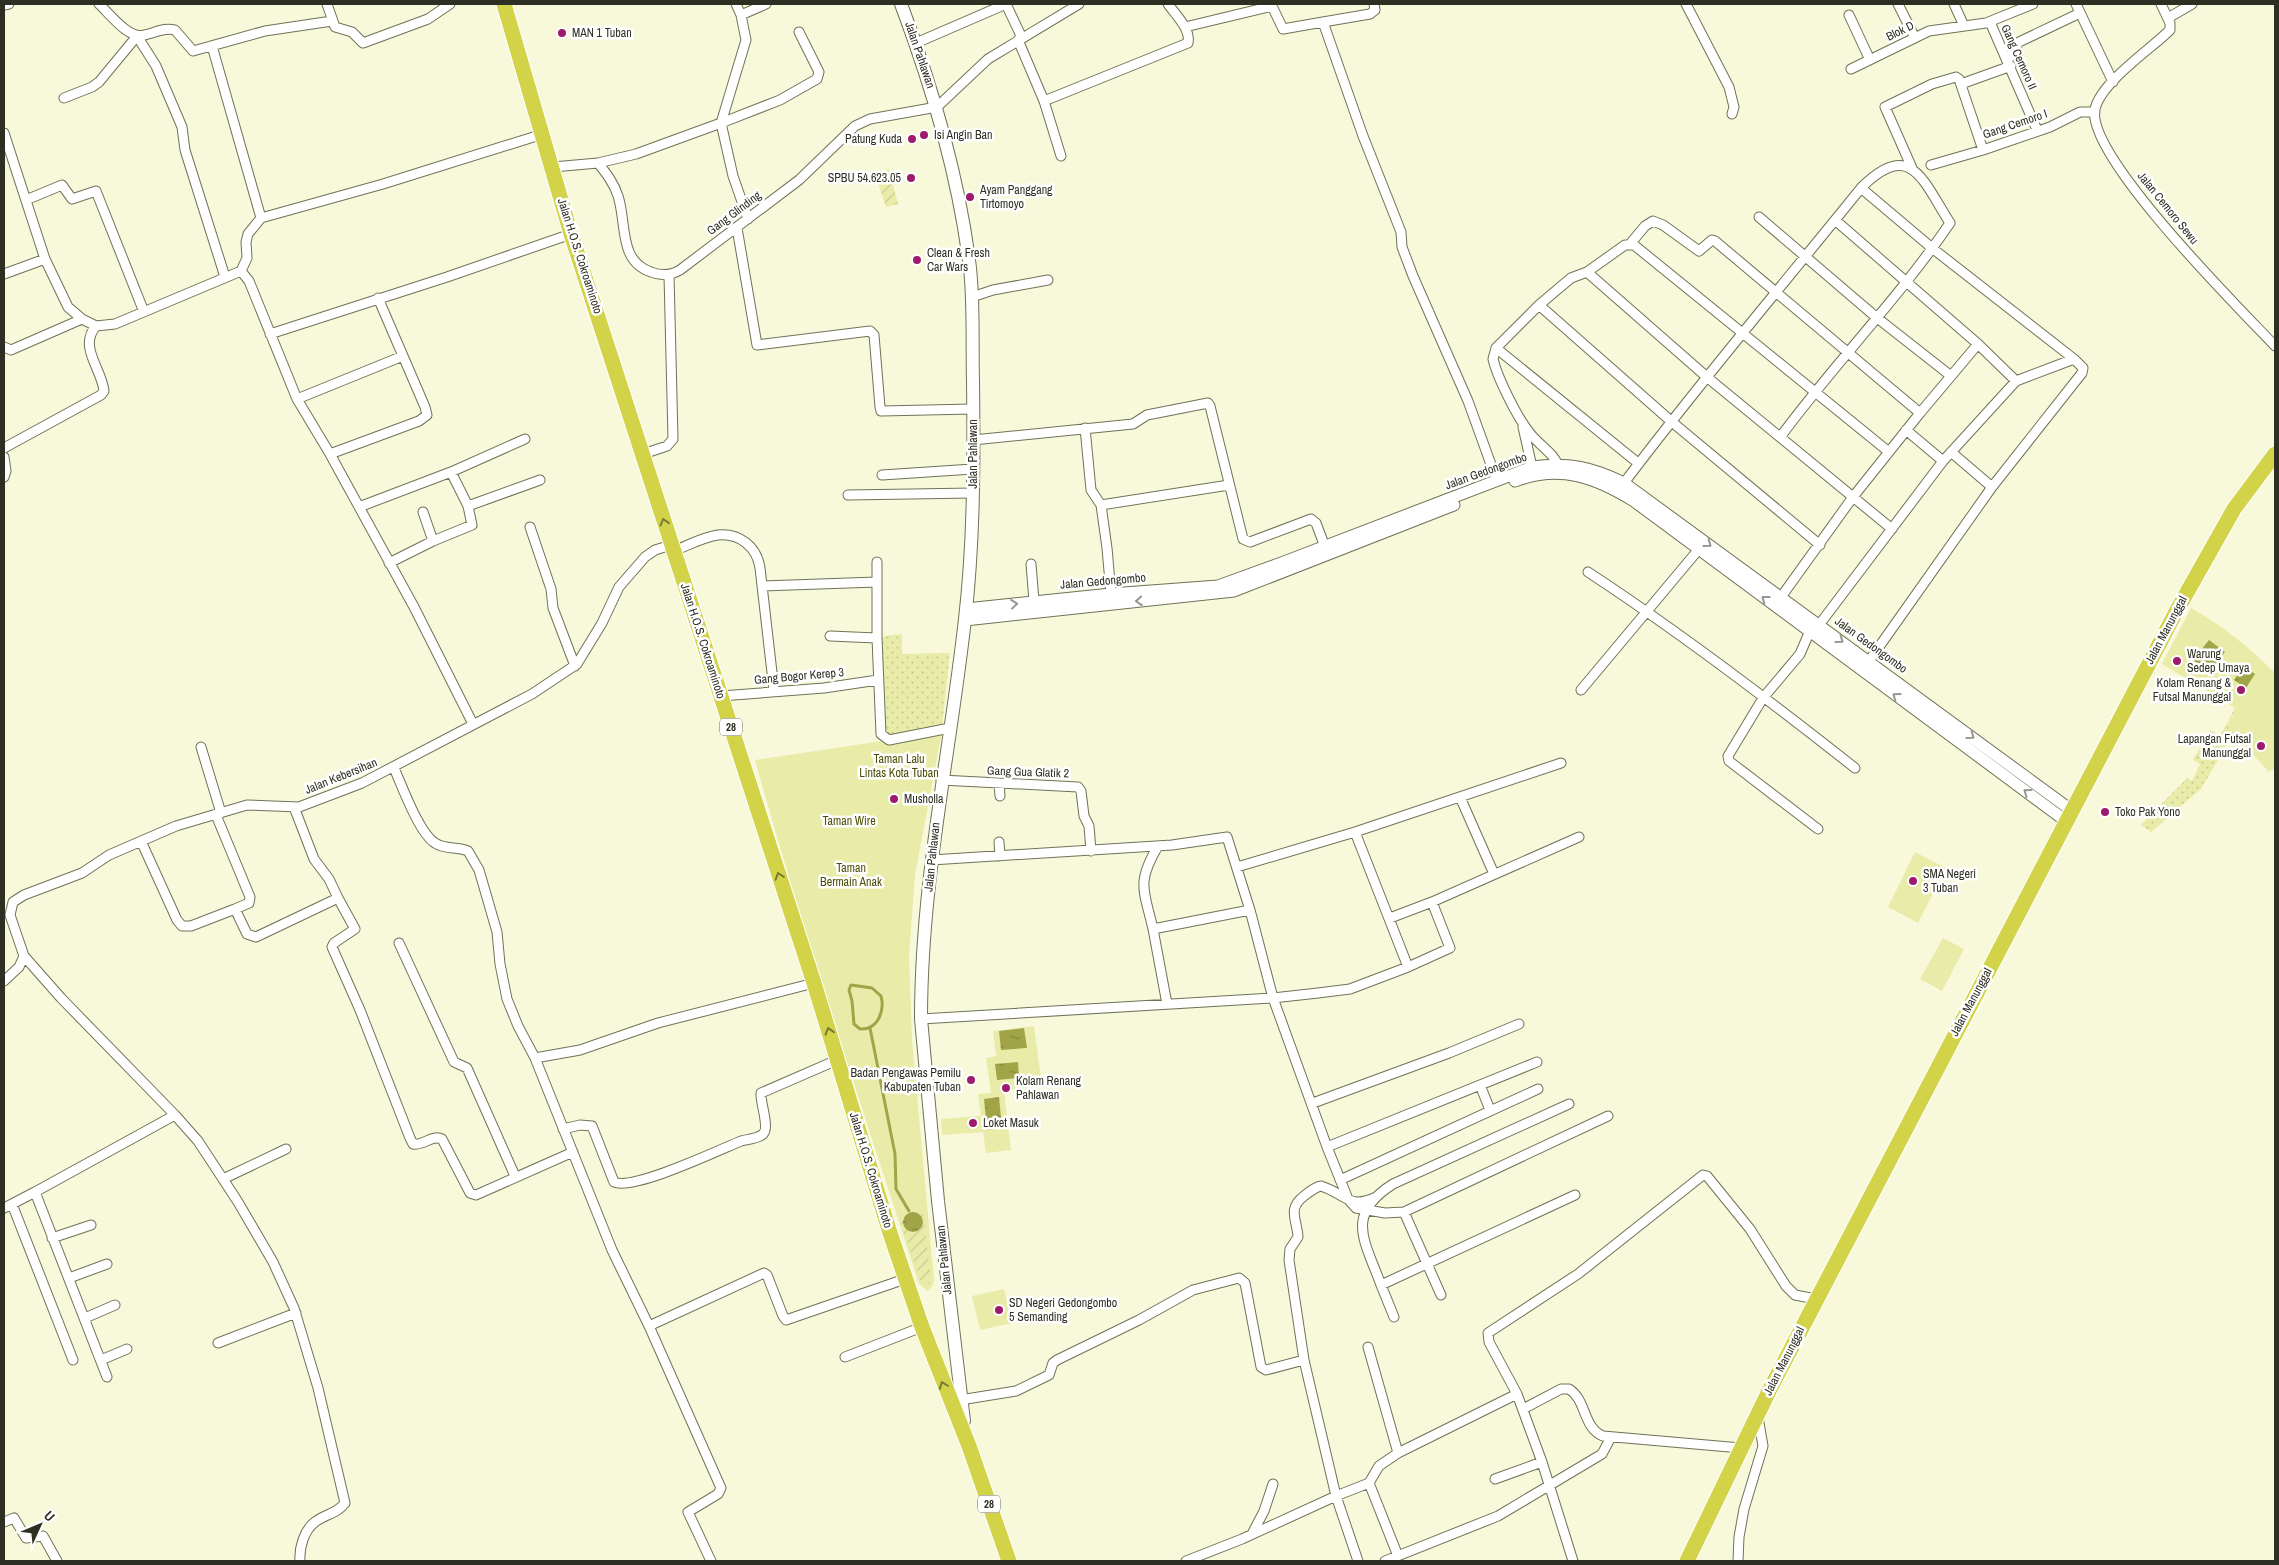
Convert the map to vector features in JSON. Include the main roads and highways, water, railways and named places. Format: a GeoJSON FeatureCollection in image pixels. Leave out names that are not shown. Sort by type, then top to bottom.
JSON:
{"type":"FeatureCollection","features":[{"type":"Feature","properties":{"kind":"highway","name":"Jalan H.O.S. Cokroaminoto"},"geometry":{"type":"LineString","coordinates":[[504,4],[571,234],[672,548],[722,696],[906,1279],[922,1328],[968,1446]]}},
{"type":"Feature","properties":{"kind":"highway","name":"Jalan Manunggal"},"geometry":{"type":"LineString","coordinates":[[1687,1561],[1741,1448],[1816,1300],[2198,570],[2234,508],[2275,454]]}},
{"type":"Feature","properties":{"kind":"highway","name":"Jalan Pahlawan"},"geometry":{"type":"LineString","coordinates":[[968,1446],[1009,1561]]}},
{"type":"Feature","properties":{"kind":"main road","name":"Jalan Pahlawan"},"geometry":{"type":"LineString","coordinates":[[901,4],[937,107],[964,233],[972,297],[974,440],[966,614],[931,860],[923,950],[922,1020],[938,1201],[960,1400],[968,1446]]}},
{"type":"Feature","properties":{"kind":"water"},"geometry":{"type":"Polygon","coordinates":[[[2209,640],[2225,652],[2209,672],[2193,660],[2209,640]]]}},
{"type":"Feature","properties":{"kind":"water"},"geometry":{"type":"Polygon","coordinates":[[[2243,666],[2255,674],[2242,694],[2236,690],[2240,684],[2234,680],[2243,666]]]}},
{"type":"Feature","properties":{"kind":"water"},"geometry":{"type":"Polygon","coordinates":[[[1024,1028],[1027,1048],[1001,1050],[999,1031],[1024,1028]]]}},
{"type":"Feature","properties":{"kind":"water"},"geometry":{"type":"Polygon","coordinates":[[[1018,1062],[1019,1078],[997,1080],[995,1064],[1018,1062]]]}},
{"type":"Feature","properties":{"kind":"water"},"geometry":{"type":"Polygon","coordinates":[[[999,1097],[1002,1128],[987,1130],[984,1099],[999,1097]]]}},
{"type":"Feature","properties":{"kind":"water"},"geometry":{"type":"Polygon","coordinates":[[[913,1212],[920,1215],[923,1222],[920,1229],[913,1232],[906,1229],[903,1222],[906,1215],[913,1212]]]}},
{"type":"Feature","properties":{"kind":"waterway"},"geometry":{"type":"LineString","coordinates":[[851,985],[872,988],[881,996],[881,1013],[876,1023],[871,1026],[860,1029],[854,1024],[849,990],[851,985]]}},
{"type":"Feature","properties":{"kind":"waterway"},"geometry":{"type":"LineString","coordinates":[[870,1028],[895,1154],[896,1189],[909,1211]]}},
{"type":"Feature","properties":{"kind":"place","name":"MAN 1 Tuban"},"geometry":{"type":"Point","coordinates":[562,33]}},
{"type":"Feature","properties":{"kind":"place","name":"Isi Angin Ban"},"geometry":{"type":"Point","coordinates":[924,135]}},
{"type":"Feature","properties":{"kind":"place","name":"Patung Kuda"},"geometry":{"type":"Point","coordinates":[912,139]}},
{"type":"Feature","properties":{"kind":"place","name":"SPBU 54.623.05"},"geometry":{"type":"Point","coordinates":[911,178]}},
{"type":"Feature","properties":{"kind":"place","name":"Ayam Panggang Tirtomoyo"},"geometry":{"type":"Point","coordinates":[970,197]}},
{"type":"Feature","properties":{"kind":"place","name":"Clean & Fresh Car Wars"},"geometry":{"type":"Point","coordinates":[917,260]}},
{"type":"Feature","properties":{"kind":"place","name":"Warung Sedep Umaya"},"geometry":{"type":"Point","coordinates":[2177,661]}},
{"type":"Feature","properties":{"kind":"place","name":"Kolam Renang & Futsal Manunggal"},"geometry":{"type":"Point","coordinates":[2241,690]}},
{"type":"Feature","properties":{"kind":"place","name":"Lapangan Futsal Manunggal"},"geometry":{"type":"Point","coordinates":[2261,746]}},
{"type":"Feature","properties":{"kind":"place","name":"Musholla"},"geometry":{"type":"Point","coordinates":[894,799]}},
{"type":"Feature","properties":{"kind":"place","name":"Toko Pak Yono"},"geometry":{"type":"Point","coordinates":[2105,812]}},
{"type":"Feature","properties":{"kind":"place","name":"SMA Negeri 3 Tuban"},"geometry":{"type":"Point","coordinates":[1913,881]}},
{"type":"Feature","properties":{"kind":"place","name":"Badan Pengawas Pemilu Kabupaten Tuban"},"geometry":{"type":"Point","coordinates":[971,1080]}},
{"type":"Feature","properties":{"kind":"place","name":"Kolam Renang Pahlawan"},"geometry":{"type":"Point","coordinates":[1006,1088]}},
{"type":"Feature","properties":{"kind":"place","name":"Loket Masuk"},"geometry":{"type":"Point","coordinates":[973,1123]}},
{"type":"Feature","properties":{"kind":"place","name":"SD Negeri Gedongombo 5 Semanding"},"geometry":{"type":"Point","coordinates":[999,1310]}},
{"type":"Feature","properties":{"kind":"park label","name":"Taman Lalu Lintas Kota Tuban"},"geometry":{"type":"Point","coordinates":[899,766]}},
{"type":"Feature","properties":{"kind":"park label","name":"Taman Wire"},"geometry":{"type":"Point","coordinates":[849,821]}},
{"type":"Feature","properties":{"kind":"park label","name":"Taman Bermain Anak"},"geometry":{"type":"Point","coordinates":[851,875]}}]}
